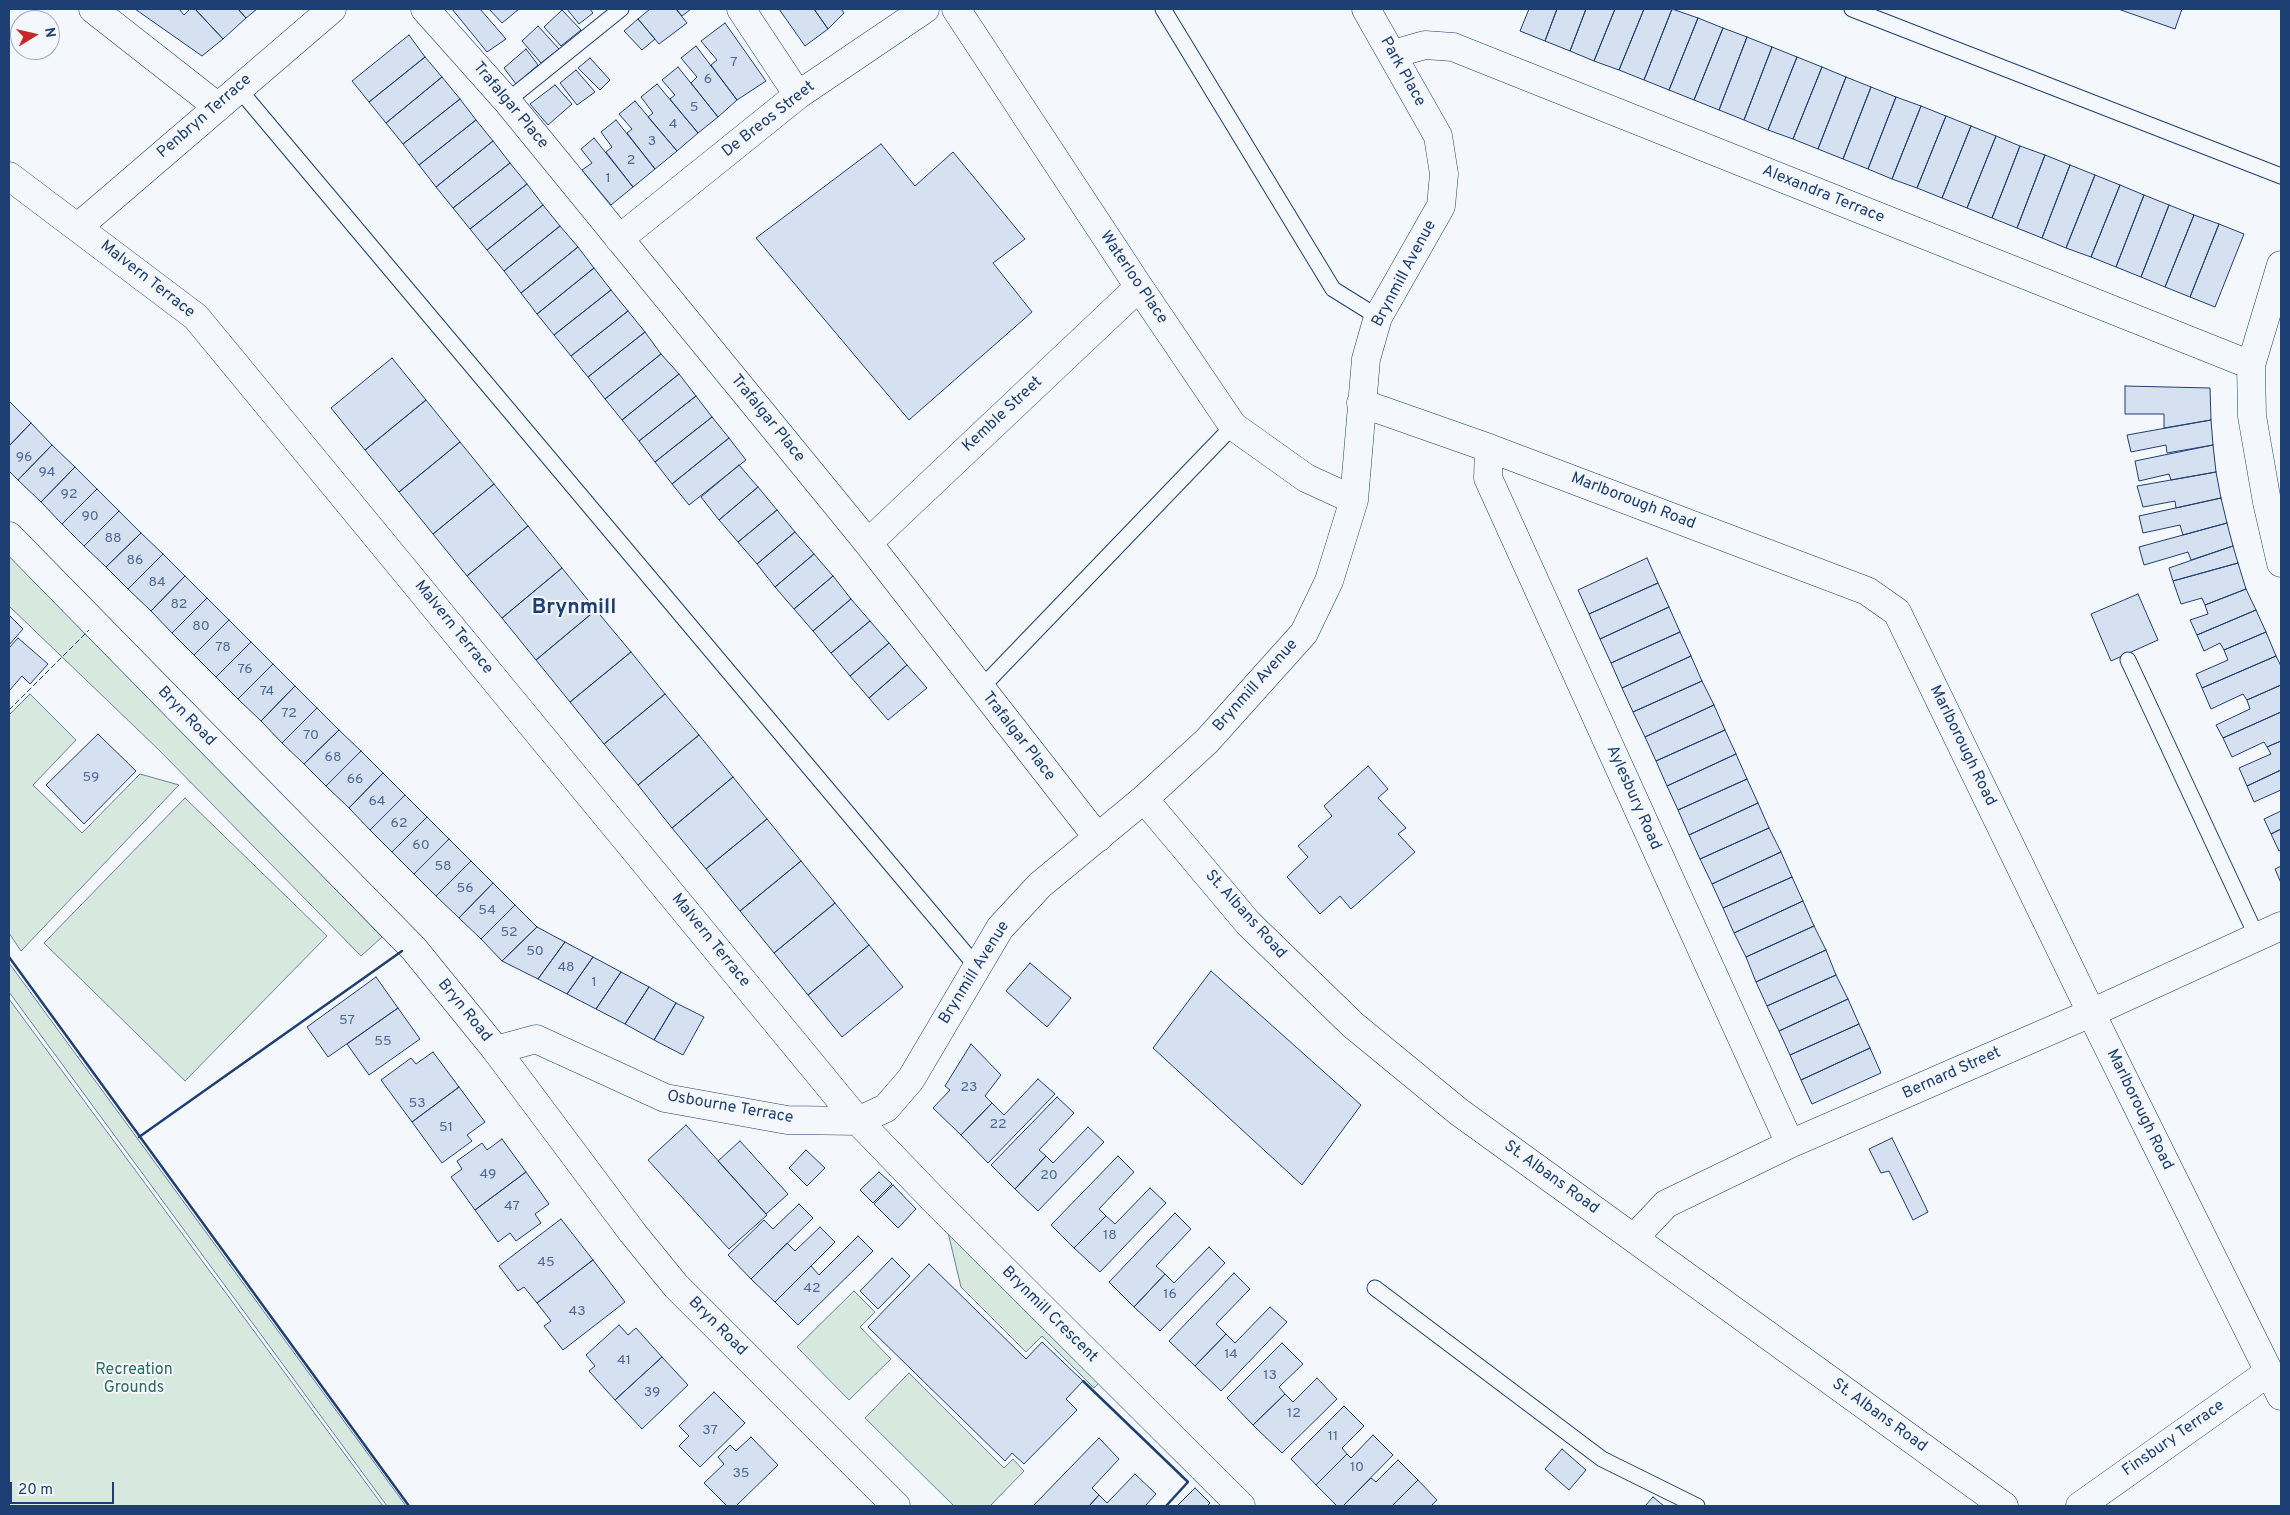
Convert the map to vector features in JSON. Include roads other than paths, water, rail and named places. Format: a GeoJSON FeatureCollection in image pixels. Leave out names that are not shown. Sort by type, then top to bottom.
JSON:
{"type":"FeatureCollection","features":[{"type":"Feature","properties":{"kind":"street"},"geometry":{"type":"LineString","coordinates":[[93,9],[218,107]]}},
{"type":"Feature","properties":{"kind":"street","name":"Penbryn Terrace"},"geometry":{"type":"LineString","coordinates":[[78,227],[332,9]]}},
{"type":"Feature","properties":{"kind":"street","name":"Trafalgar Place"},"geometry":{"type":"LineString","coordinates":[[425,9],[506,101],[868,543],[1098,838]]}},
{"type":"Feature","properties":{"kind":"street"},"geometry":{"type":"LineString","coordinates":[[741,9],[798,95]]}},
{"type":"Feature","properties":{"kind":"street","name":"De Breos Street"},"geometry":{"type":"LineString","coordinates":[[619,239],[798,95],[925,9]]}},
{"type":"Feature","properties":{"kind":"street","name":"Waterloo Place"},"geometry":{"type":"LineString","coordinates":[[956,9],[1138,287],[1233,426],[1306,478],[1354,500]]}},
{"type":"Feature","properties":{"kind":"street","name":"Park Place"},"geometry":{"type":"LineString","coordinates":[[1366,9],[1438,136]]}},
{"type":"Feature","properties":{"kind":"street","name":"Alexandra Terrace"},"geometry":{"type":"LineString","coordinates":[[1393,54],[1425,44],[1453,47],[2251,365]]}},
{"type":"Feature","properties":{"kind":"street","name":"Brynmill Avenue"},"geometry":{"type":"LineString","coordinates":[[858,1121],[886,1108],[911,1079],[1000,928],[1040,885],[1144,799],[1207,741],[1304,633],[1329,581],[1354,500],[1366,359],[1378,317],[1441,206],[1444,174],[1438,136]]}},
{"type":"Feature","properties":{"kind":"street","name":"Malvern Terrace"},"geometry":{"type":"LineString","coordinates":[[9,176],[196,317],[858,1121]]}},
{"type":"Feature","properties":{"kind":"street"},"geometry":{"type":"LineString","coordinates":[[2281,265],[2251,365],[2252,416],[2267,502],[2281,563]]}},
{"type":"Feature","properties":{"kind":"street","name":"Kemble Street"},"geometry":{"type":"LineString","coordinates":[[868,543],[1138,287]]}},
{"type":"Feature","properties":{"kind":"street","name":"Marlborough Road"},"geometry":{"type":"LineString","coordinates":[[1361,403],[1489,448],[1866,591],[1897,612],[2281,1396]]}},
{"type":"Feature","properties":{"kind":"street","name":"Aylesbury Road"},"geometry":{"type":"LineString","coordinates":[[1489,448],[1488,478],[1790,1144]]}},
{"type":"Feature","properties":{"kind":"street","name":"Bryn Road"},"geometry":{"type":"LineString","coordinates":[[9,536],[414,949],[496,1050],[632,1232],[676,1286],[896,1506]]}},
{"type":"Feature","properties":{"kind":"street","name":"St. Albans Road"},"geometry":{"type":"LineString","coordinates":[[1144,799],[1248,923],[1353,1025],[1459,1112],[2004,1506]]}},
{"type":"Feature","properties":{"kind":"street","name":"Bernard Street"},"geometry":{"type":"LineString","coordinates":[[1634,1238],[1666,1204],[1790,1144],[2092,1013],[2281,926]]}},
{"type":"Feature","properties":{"kind":"street","name":"Osbourne Terrace"},"geometry":{"type":"LineString","coordinates":[[496,1050],[536,1039],[665,1098],[788,1120],[858,1121]]}},
{"type":"Feature","properties":{"kind":"street","name":"Brynmill Crescent"},"geometry":{"type":"LineString","coordinates":[[858,1121],[936,1202],[1241,1506]]}},
{"type":"Feature","properties":{"kind":"street","name":"Finsbury Terrace"},"geometry":{"type":"LineString","coordinates":[[2080,1506],[2269,1372]]}},
{"type":"Feature","properties":{"kind":"lane"},"geometry":{"type":"LineString","coordinates":[[506,101],[621,9]]}},
{"type":"Feature","properties":{"kind":"lane"},"geometry":{"type":"LineString","coordinates":[[1162,9],[1333,289],[1378,317]]}},
{"type":"Feature","properties":{"kind":"lane"},"geometry":{"type":"LineString","coordinates":[[1852,9],[2281,176]]}},
{"type":"Feature","properties":{"kind":"lane"},"geometry":{"type":"LineString","coordinates":[[238,88],[977,967]]}},
{"type":"Feature","properties":{"kind":"lane"},"geometry":{"type":"LineString","coordinates":[[980,689],[1233,426]]}},
{"type":"Feature","properties":{"kind":"lane"},"geometry":{"type":"LineString","coordinates":[[2128,660],[2257,937]]}},
{"type":"Feature","properties":{"kind":"lane"},"geometry":{"type":"LineString","coordinates":[[1375,1288],[1602,1459],[1697,1506]]}},
{"type":"Feature","properties":{"kind":"district","name":"Brynmill"},"geometry":{"type":"Point","coordinates":[574,609]}},
{"type":"Feature","properties":{"kind":"park label","name":"Recreation Grounds"},"geometry":{"type":"Point","coordinates":[134,1380]}}]}
